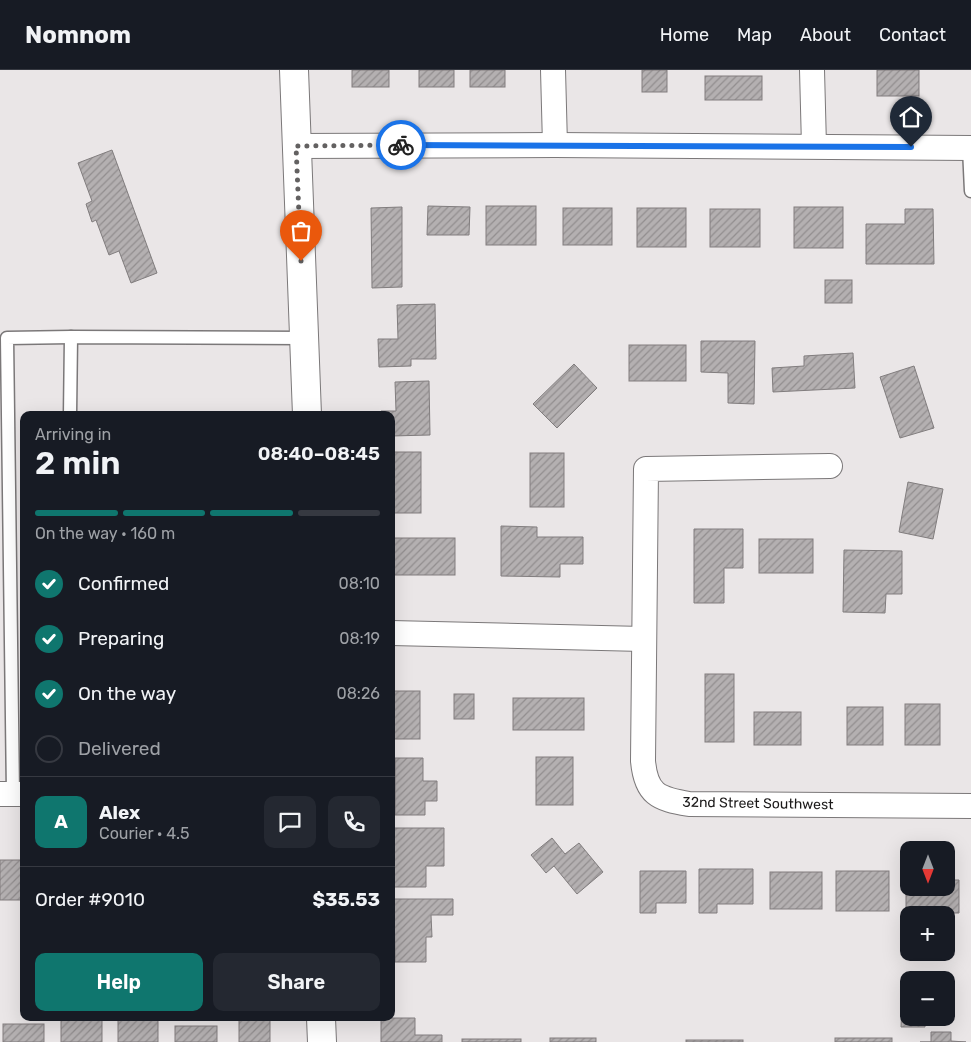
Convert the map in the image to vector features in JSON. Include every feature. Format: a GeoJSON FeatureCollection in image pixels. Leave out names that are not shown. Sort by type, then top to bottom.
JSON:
{"type":"FeatureCollection","features":[{"type":"Feature","properties":{"kind":"street"},"geometry":{"type":"LineString","coordinates":[[294,70],[306,411]]}},
{"type":"Feature","properties":{"kind":"street"},"geometry":{"type":"LineString","coordinates":[[553,70],[555,145]]}},
{"type":"Feature","properties":{"kind":"street"},"geometry":{"type":"LineString","coordinates":[[812,70],[814,146]]}},
{"type":"Feature","properties":{"kind":"street"},"geometry":{"type":"LineString","coordinates":[[296,146],[555,145],[970,148]]}},
{"type":"Feature","properties":{"kind":"street","name":"32nd Street Southwest"},"geometry":{"type":"LineString","coordinates":[[830,466],[646,469],[645,776],[650,788],[658,795],[689,804],[971,806]]}},
{"type":"Feature","properties":{"kind":"street"},"geometry":{"type":"LineString","coordinates":[[395,633],[644,639]]}},
{"type":"Feature","properties":{"kind":"street"},"geometry":{"type":"LineString","coordinates":[[321,1021],[322,1042]]}},
{"type":"Feature","properties":{"kind":"lane"},"geometry":{"type":"LineString","coordinates":[[970,148],[971,191]]}},
{"type":"Feature","properties":{"kind":"lane"},"geometry":{"type":"LineString","coordinates":[[70,411],[71,337]]}},
{"type":"Feature","properties":{"kind":"lane"},"geometry":{"type":"LineString","coordinates":[[12,794],[7,338],[304,338]]}},
{"type":"Feature","properties":{"kind":"building"},"geometry":{"type":"Polygon","coordinates":[[[352,70],[389,70],[389,87],[352,87],[352,70]]]}},
{"type":"Feature","properties":{"kind":"building"},"geometry":{"type":"Polygon","coordinates":[[[419,70],[454,70],[454,87],[419,87],[419,70]]]}},
{"type":"Feature","properties":{"kind":"building"},"geometry":{"type":"Polygon","coordinates":[[[470,70],[505,70],[505,87],[470,87],[470,70]]]}},
{"type":"Feature","properties":{"kind":"building"},"geometry":{"type":"Polygon","coordinates":[[[642,70],[667,70],[667,92],[642,92],[642,70]]]}},
{"type":"Feature","properties":{"kind":"building"},"geometry":{"type":"Polygon","coordinates":[[[877,70],[919,70],[919,96],[877,96],[877,70]]]}},
{"type":"Feature","properties":{"kind":"building"},"geometry":{"type":"Polygon","coordinates":[[[705,76],[762,76],[762,100],[705,100],[705,76]]]}},
{"type":"Feature","properties":{"kind":"building"},"geometry":{"type":"Polygon","coordinates":[[[112,150],[157,273],[131,283],[119,251],[109,255],[96,220],[92,222],[86,204],[92,201],[78,163],[112,150]]]}},
{"type":"Feature","properties":{"kind":"building"},"geometry":{"type":"Polygon","coordinates":[[[428,206],[470,207],[469,235],[427,235],[428,206]]]}},
{"type":"Feature","properties":{"kind":"building"},"geometry":{"type":"Polygon","coordinates":[[[486,206],[536,206],[536,245],[486,245],[486,206]]]}},
{"type":"Feature","properties":{"kind":"building"},"geometry":{"type":"Polygon","coordinates":[[[402,207],[402,287],[372,288],[371,208],[402,207]]]}},
{"type":"Feature","properties":{"kind":"building"},"geometry":{"type":"Polygon","coordinates":[[[794,207],[843,207],[843,248],[794,248],[794,207]]]}},
{"type":"Feature","properties":{"kind":"building"},"geometry":{"type":"Polygon","coordinates":[[[563,208],[612,208],[612,245],[563,245],[563,208]]]}},
{"type":"Feature","properties":{"kind":"building"},"geometry":{"type":"Polygon","coordinates":[[[637,208],[686,208],[686,247],[637,247],[637,208]]]}},
{"type":"Feature","properties":{"kind":"building"},"geometry":{"type":"Polygon","coordinates":[[[710,209],[760,209],[760,247],[710,247],[710,209]]]}},
{"type":"Feature","properties":{"kind":"building"},"geometry":{"type":"Polygon","coordinates":[[[905,209],[933,209],[934,264],[866,264],[866,224],[905,224],[905,209]]]}},
{"type":"Feature","properties":{"kind":"building"},"geometry":{"type":"Polygon","coordinates":[[[825,280],[852,280],[852,303],[825,303],[825,280]]]}},
{"type":"Feature","properties":{"kind":"building"},"geometry":{"type":"Polygon","coordinates":[[[435,304],[436,359],[411,359],[411,366],[379,367],[378,339],[398,339],[397,305],[435,304]]]}},
{"type":"Feature","properties":{"kind":"building"},"geometry":{"type":"Polygon","coordinates":[[[701,341],[755,341],[754,404],[728,403],[728,373],[701,372],[701,341]]]}},
{"type":"Feature","properties":{"kind":"building"},"geometry":{"type":"Polygon","coordinates":[[[629,345],[686,345],[686,381],[629,381],[629,345]]]}},
{"type":"Feature","properties":{"kind":"building"},"geometry":{"type":"Polygon","coordinates":[[[853,353],[855,388],[773,392],[772,368],[804,366],[804,356],[853,353]]]}},
{"type":"Feature","properties":{"kind":"building"},"geometry":{"type":"Polygon","coordinates":[[[574,364],[597,388],[557,428],[533,404],[574,364]]]}},
{"type":"Feature","properties":{"kind":"building"},"geometry":{"type":"Polygon","coordinates":[[[914,366],[934,428],[900,438],[880,377],[914,366]]]}},
{"type":"Feature","properties":{"kind":"building"},"geometry":{"type":"Polygon","coordinates":[[[429,381],[430,435],[395,436],[395,382],[429,381]]]}},
{"type":"Feature","properties":{"kind":"building"},"geometry":{"type":"Polygon","coordinates":[[[395,452],[421,452],[421,513],[395,513],[395,452]]]}},
{"type":"Feature","properties":{"kind":"building"},"geometry":{"type":"Polygon","coordinates":[[[530,453],[564,453],[564,507],[530,507],[530,453]]]}},
{"type":"Feature","properties":{"kind":"building"},"geometry":{"type":"Polygon","coordinates":[[[908,482],[943,489],[933,539],[899,532],[908,482]]]}},
{"type":"Feature","properties":{"kind":"building"},"geometry":{"type":"Polygon","coordinates":[[[501,526],[537,527],[537,537],[583,537],[583,564],[560,564],[560,577],[501,576],[501,526]]]}},
{"type":"Feature","properties":{"kind":"building"},"geometry":{"type":"Polygon","coordinates":[[[694,529],[743,529],[743,568],[724,568],[724,603],[694,603],[694,529]]]}},
{"type":"Feature","properties":{"kind":"building"},"geometry":{"type":"Polygon","coordinates":[[[395,538],[455,538],[455,575],[395,575],[395,538]]]}},
{"type":"Feature","properties":{"kind":"building"},"geometry":{"type":"Polygon","coordinates":[[[759,539],[813,539],[813,573],[759,573],[759,539]]]}},
{"type":"Feature","properties":{"kind":"building"},"geometry":{"type":"Polygon","coordinates":[[[844,550],[902,551],[902,594],[886,594],[885,613],[843,612],[844,550]]]}},
{"type":"Feature","properties":{"kind":"building"},"geometry":{"type":"Polygon","coordinates":[[[705,674],[734,674],[734,742],[705,742],[705,674]]]}},
{"type":"Feature","properties":{"kind":"building"},"geometry":{"type":"Polygon","coordinates":[[[395,691],[420,691],[420,739],[395,739],[395,691]]]}},
{"type":"Feature","properties":{"kind":"building"},"geometry":{"type":"Polygon","coordinates":[[[454,694],[474,694],[474,719],[454,719],[454,694]]]}},
{"type":"Feature","properties":{"kind":"building"},"geometry":{"type":"Polygon","coordinates":[[[513,698],[584,698],[584,730],[513,730],[513,698]]]}},
{"type":"Feature","properties":{"kind":"building"},"geometry":{"type":"Polygon","coordinates":[[[905,704],[940,704],[940,745],[905,745],[905,704]]]}},
{"type":"Feature","properties":{"kind":"building"},"geometry":{"type":"Polygon","coordinates":[[[847,707],[883,707],[883,745],[847,745],[847,707]]]}},
{"type":"Feature","properties":{"kind":"building"},"geometry":{"type":"Polygon","coordinates":[[[754,712],[801,712],[801,745],[754,745],[754,712]]]}},
{"type":"Feature","properties":{"kind":"building"},"geometry":{"type":"Polygon","coordinates":[[[536,757],[573,757],[573,805],[536,805],[536,757]]]}},
{"type":"Feature","properties":{"kind":"building"},"geometry":{"type":"Polygon","coordinates":[[[395,758],[423,758],[423,781],[437,781],[437,801],[425,801],[425,815],[395,815],[395,758]]]}},
{"type":"Feature","properties":{"kind":"building"},"geometry":{"type":"Polygon","coordinates":[[[395,828],[444,828],[444,866],[426,866],[426,887],[395,887],[395,828]]]}},
{"type":"Feature","properties":{"kind":"building"},"geometry":{"type":"Polygon","coordinates":[[[552,838],[565,854],[579,843],[603,872],[577,894],[554,866],[546,873],[531,855],[552,838]]]}},
{"type":"Feature","properties":{"kind":"building"},"geometry":{"type":"Polygon","coordinates":[[[0,860],[20,860],[20,900],[0,900],[0,860]]]}},
{"type":"Feature","properties":{"kind":"building"},"geometry":{"type":"Polygon","coordinates":[[[699,869],[753,869],[753,904],[717,904],[717,913],[699,913],[699,869]]]}},
{"type":"Feature","properties":{"kind":"building"},"geometry":{"type":"Polygon","coordinates":[[[640,871],[686,871],[686,903],[656,903],[656,913],[640,913],[640,871]]]}},
{"type":"Feature","properties":{"kind":"building"},"geometry":{"type":"Polygon","coordinates":[[[836,871],[889,871],[889,911],[836,911],[836,871]]]}},
{"type":"Feature","properties":{"kind":"building"},"geometry":{"type":"Polygon","coordinates":[[[770,872],[822,872],[822,909],[770,909],[770,872]]]}},
{"type":"Feature","properties":{"kind":"building"},"geometry":{"type":"Polygon","coordinates":[[[955,880],[959,880],[959,913],[955,913],[955,906],[906,906],[906,896],[955,896],[955,880]]]}},
{"type":"Feature","properties":{"kind":"building"},"geometry":{"type":"Polygon","coordinates":[[[395,899],[453,899],[453,915],[431,915],[432,937],[426,937],[426,962],[395,962],[395,899]]]}},
{"type":"Feature","properties":{"kind":"building"},"geometry":{"type":"Polygon","coordinates":[[[395,1018],[415,1018],[415,1035],[442,1035],[442,1042],[381,1042],[381,1021],[395,1021],[395,1018]]]}},
{"type":"Feature","properties":{"kind":"building"},"geometry":{"type":"Polygon","coordinates":[[[61,1021],[102,1021],[102,1042],[61,1042],[61,1021]]]}},
{"type":"Feature","properties":{"kind":"building"},"geometry":{"type":"Polygon","coordinates":[[[118,1021],[158,1021],[158,1042],[118,1042],[118,1021]]]}},
{"type":"Feature","properties":{"kind":"building"},"geometry":{"type":"Polygon","coordinates":[[[239,1021],[270,1021],[270,1042],[239,1042],[239,1021]]]}},
{"type":"Feature","properties":{"kind":"building"},"geometry":{"type":"Polygon","coordinates":[[[3,1024],[44,1024],[44,1042],[3,1042],[3,1024]]]}},
{"type":"Feature","properties":{"kind":"building"},"geometry":{"type":"Polygon","coordinates":[[[175,1026],[217,1026],[217,1042],[175,1042],[175,1026]]]}},
{"type":"Feature","properties":{"kind":"building"},"geometry":{"type":"Polygon","coordinates":[[[901,1026],[925,1026],[925,1027],[901,1026]]]}},
{"type":"Feature","properties":{"kind":"building"},"geometry":{"type":"Polygon","coordinates":[[[931,1032],[951,1032],[951,1041],[966,1042],[931,1042],[931,1032]]]}},
{"type":"Feature","properties":{"kind":"building"},"geometry":{"type":"Polygon","coordinates":[[[550,1038],[596,1038],[596,1042],[550,1042],[550,1038]]]}},
{"type":"Feature","properties":{"kind":"building"},"geometry":{"type":"Polygon","coordinates":[[[835,1038],[892,1038],[892,1042],[835,1042],[835,1038]]]}},
{"type":"Feature","properties":{"kind":"building"},"geometry":{"type":"Polygon","coordinates":[[[462,1039],[521,1039],[521,1042],[462,1042],[462,1039]]]}},
{"type":"Feature","properties":{"kind":"building"},"geometry":{"type":"Polygon","coordinates":[[[686,1040],[743,1040],[743,1042],[686,1042],[686,1040]]]}},
{"type":"Feature","properties":{"kind":"way so far"},"geometry":{"type":"LineString","coordinates":[[301,261],[296,146],[401,145]]}},
{"type":"Feature","properties":{"kind":"route"},"geometry":{"type":"LineString","coordinates":[[401,145],[911,147]]}}]}
